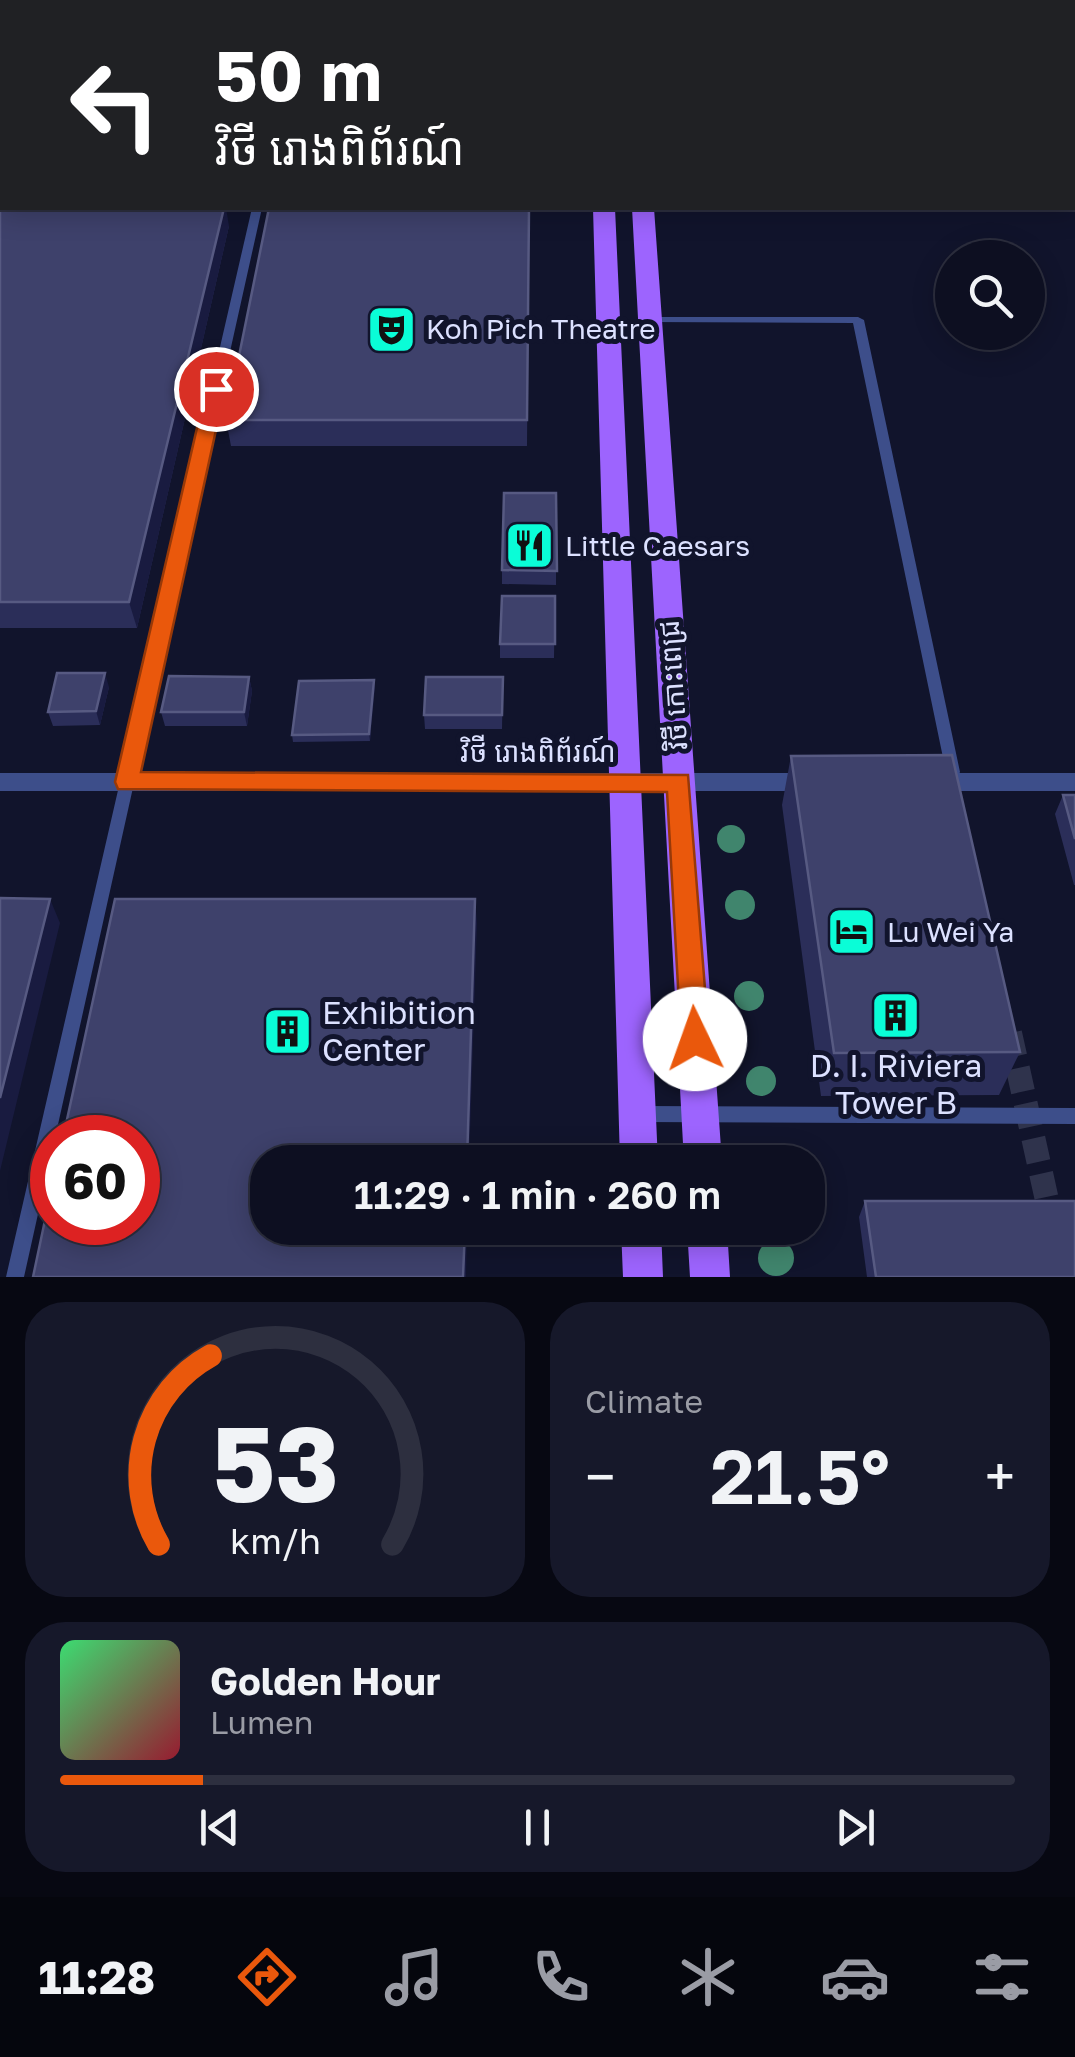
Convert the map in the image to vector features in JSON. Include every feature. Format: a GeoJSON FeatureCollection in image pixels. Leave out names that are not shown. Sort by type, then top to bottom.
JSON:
{"type":"FeatureCollection","features":[{"type":"Feature","properties":{"kind":"main road","name":"វិថី កោះពេជ្រ"},"geometry":{"type":"LineString","coordinates":[[604,210],[639,1145]]}},
{"type":"Feature","properties":{"kind":"main road","name":"វិថី កោះពេជ្រ"},"geometry":{"type":"LineString","coordinates":[[643,210],[702,1145]]}},
{"type":"Feature","properties":{"kind":"main road"},"geometry":{"type":"LineString","coordinates":[[642,1245],[643,1277]]}},
{"type":"Feature","properties":{"kind":"main road"},"geometry":{"type":"LineString","coordinates":[[708,1245],[710,1277]]}},
{"type":"Feature","properties":{"kind":"street","name":"វិថី រោងពិព័រណ៍"},"geometry":{"type":"LineString","coordinates":[[0,782],[842,782]]}},
{"type":"Feature","properties":{"kind":"street"},"geometry":{"type":"LineString","coordinates":[[918,782],[957,791],[1075,782]]}},
{"type":"Feature","properties":{"kind":"lane"},"geometry":{"type":"LineString","coordinates":[[15,1277],[257,210]]}},
{"type":"Feature","properties":{"kind":"lane"},"geometry":{"type":"LineString","coordinates":[[650,320],[858,320],[957,791]]}},
{"type":"Feature","properties":{"kind":"lane"},"geometry":{"type":"LineString","coordinates":[[638,1114],[1075,1116]]}},
{"type":"Feature","properties":{"kind":"building"},"geometry":{"type":"Polygon","coordinates":[[[0,210],[224,210],[129,602],[0,602],[0,210]]]}},
{"type":"Feature","properties":{"kind":"building","name":"Koh Pich Theatre"},"geometry":{"type":"Polygon","coordinates":[[[269,210],[529,210],[527,420],[226,420],[269,210]]]}},
{"type":"Feature","properties":{"kind":"building","name":"Little Caesars"},"geometry":{"type":"Polygon","coordinates":[[[504,493],[556,493],[557,571],[502,570],[504,493]]]}},
{"type":"Feature","properties":{"kind":"building"},"geometry":{"type":"Polygon","coordinates":[[[502,596],[555,596],[555,644],[500,644],[502,596]]]}},
{"type":"Feature","properties":{"kind":"building"},"geometry":{"type":"Polygon","coordinates":[[[57,673],[105,673],[96,711],[48,712],[57,673]]]}},
{"type":"Feature","properties":{"kind":"building"},"geometry":{"type":"Polygon","coordinates":[[[169,676],[249,677],[244,712],[161,712],[169,676]]]}},
{"type":"Feature","properties":{"kind":"building"},"geometry":{"type":"Polygon","coordinates":[[[426,677],[503,677],[502,715],[424,715],[426,677]]]}},
{"type":"Feature","properties":{"kind":"building"},"geometry":{"type":"Polygon","coordinates":[[[374,680],[369,734],[292,735],[299,681],[374,680]]]}},
{"type":"Feature","properties":{"kind":"building","name":"D. I. Riviera Tower B"},"geometry":{"type":"Polygon","coordinates":[[[952,755],[1020,1052],[834,1053],[791,756],[952,755]]]}},
{"type":"Feature","properties":{"kind":"building"},"geometry":{"type":"Polygon","coordinates":[[[1063,795],[1075,795],[1075,839],[1063,795]]]}},
{"type":"Feature","properties":{"kind":"building"},"geometry":{"type":"Polygon","coordinates":[[[0,898],[50,899],[0,1098],[0,898]]]}},
{"type":"Feature","properties":{"kind":"building","name":"Exhibition Center"},"geometry":{"type":"Polygon","coordinates":[[[115,899],[475,899],[468,1145],[250,1145],[250,1245],[464,1245],[463,1277],[33,1277],[40,1245],[160,1245],[160,1115],[68,1115],[115,899]]]}},
{"type":"Feature","properties":{"kind":"building"},"geometry":{"type":"Polygon","coordinates":[[[865,1201],[1075,1201],[1075,1277],[876,1277],[865,1201]]]}},
{"type":"Feature","properties":{"kind":"tunnel"},"geometry":{"type":"LineString","coordinates":[[1010,1033],[1064,1277]]}},
{"type":"Feature","properties":{"kind":"place","name":"Koh Pich Theatre"},"geometry":{"type":"Point","coordinates":[391,329]}},
{"type":"Feature","properties":{"kind":"place","name":"Little Caesars"},"geometry":{"type":"Point","coordinates":[530,546]}},
{"type":"Feature","properties":{"kind":"place","name":"Lu Wei Ya"},"geometry":{"type":"Point","coordinates":[852,932]}},
{"type":"Feature","properties":{"kind":"place","name":"D. I. Riviera Tower B"},"geometry":{"type":"Point","coordinates":[896,1016]}},
{"type":"Feature","properties":{"kind":"place","name":"Exhibition Center"},"geometry":{"type":"Point","coordinates":[287,1031]}},
{"type":"Feature","properties":{"kind":"route"},"geometry":{"type":"LineString","coordinates":[[216,389],[127,782],[679,782],[695,1039]]}}]}
